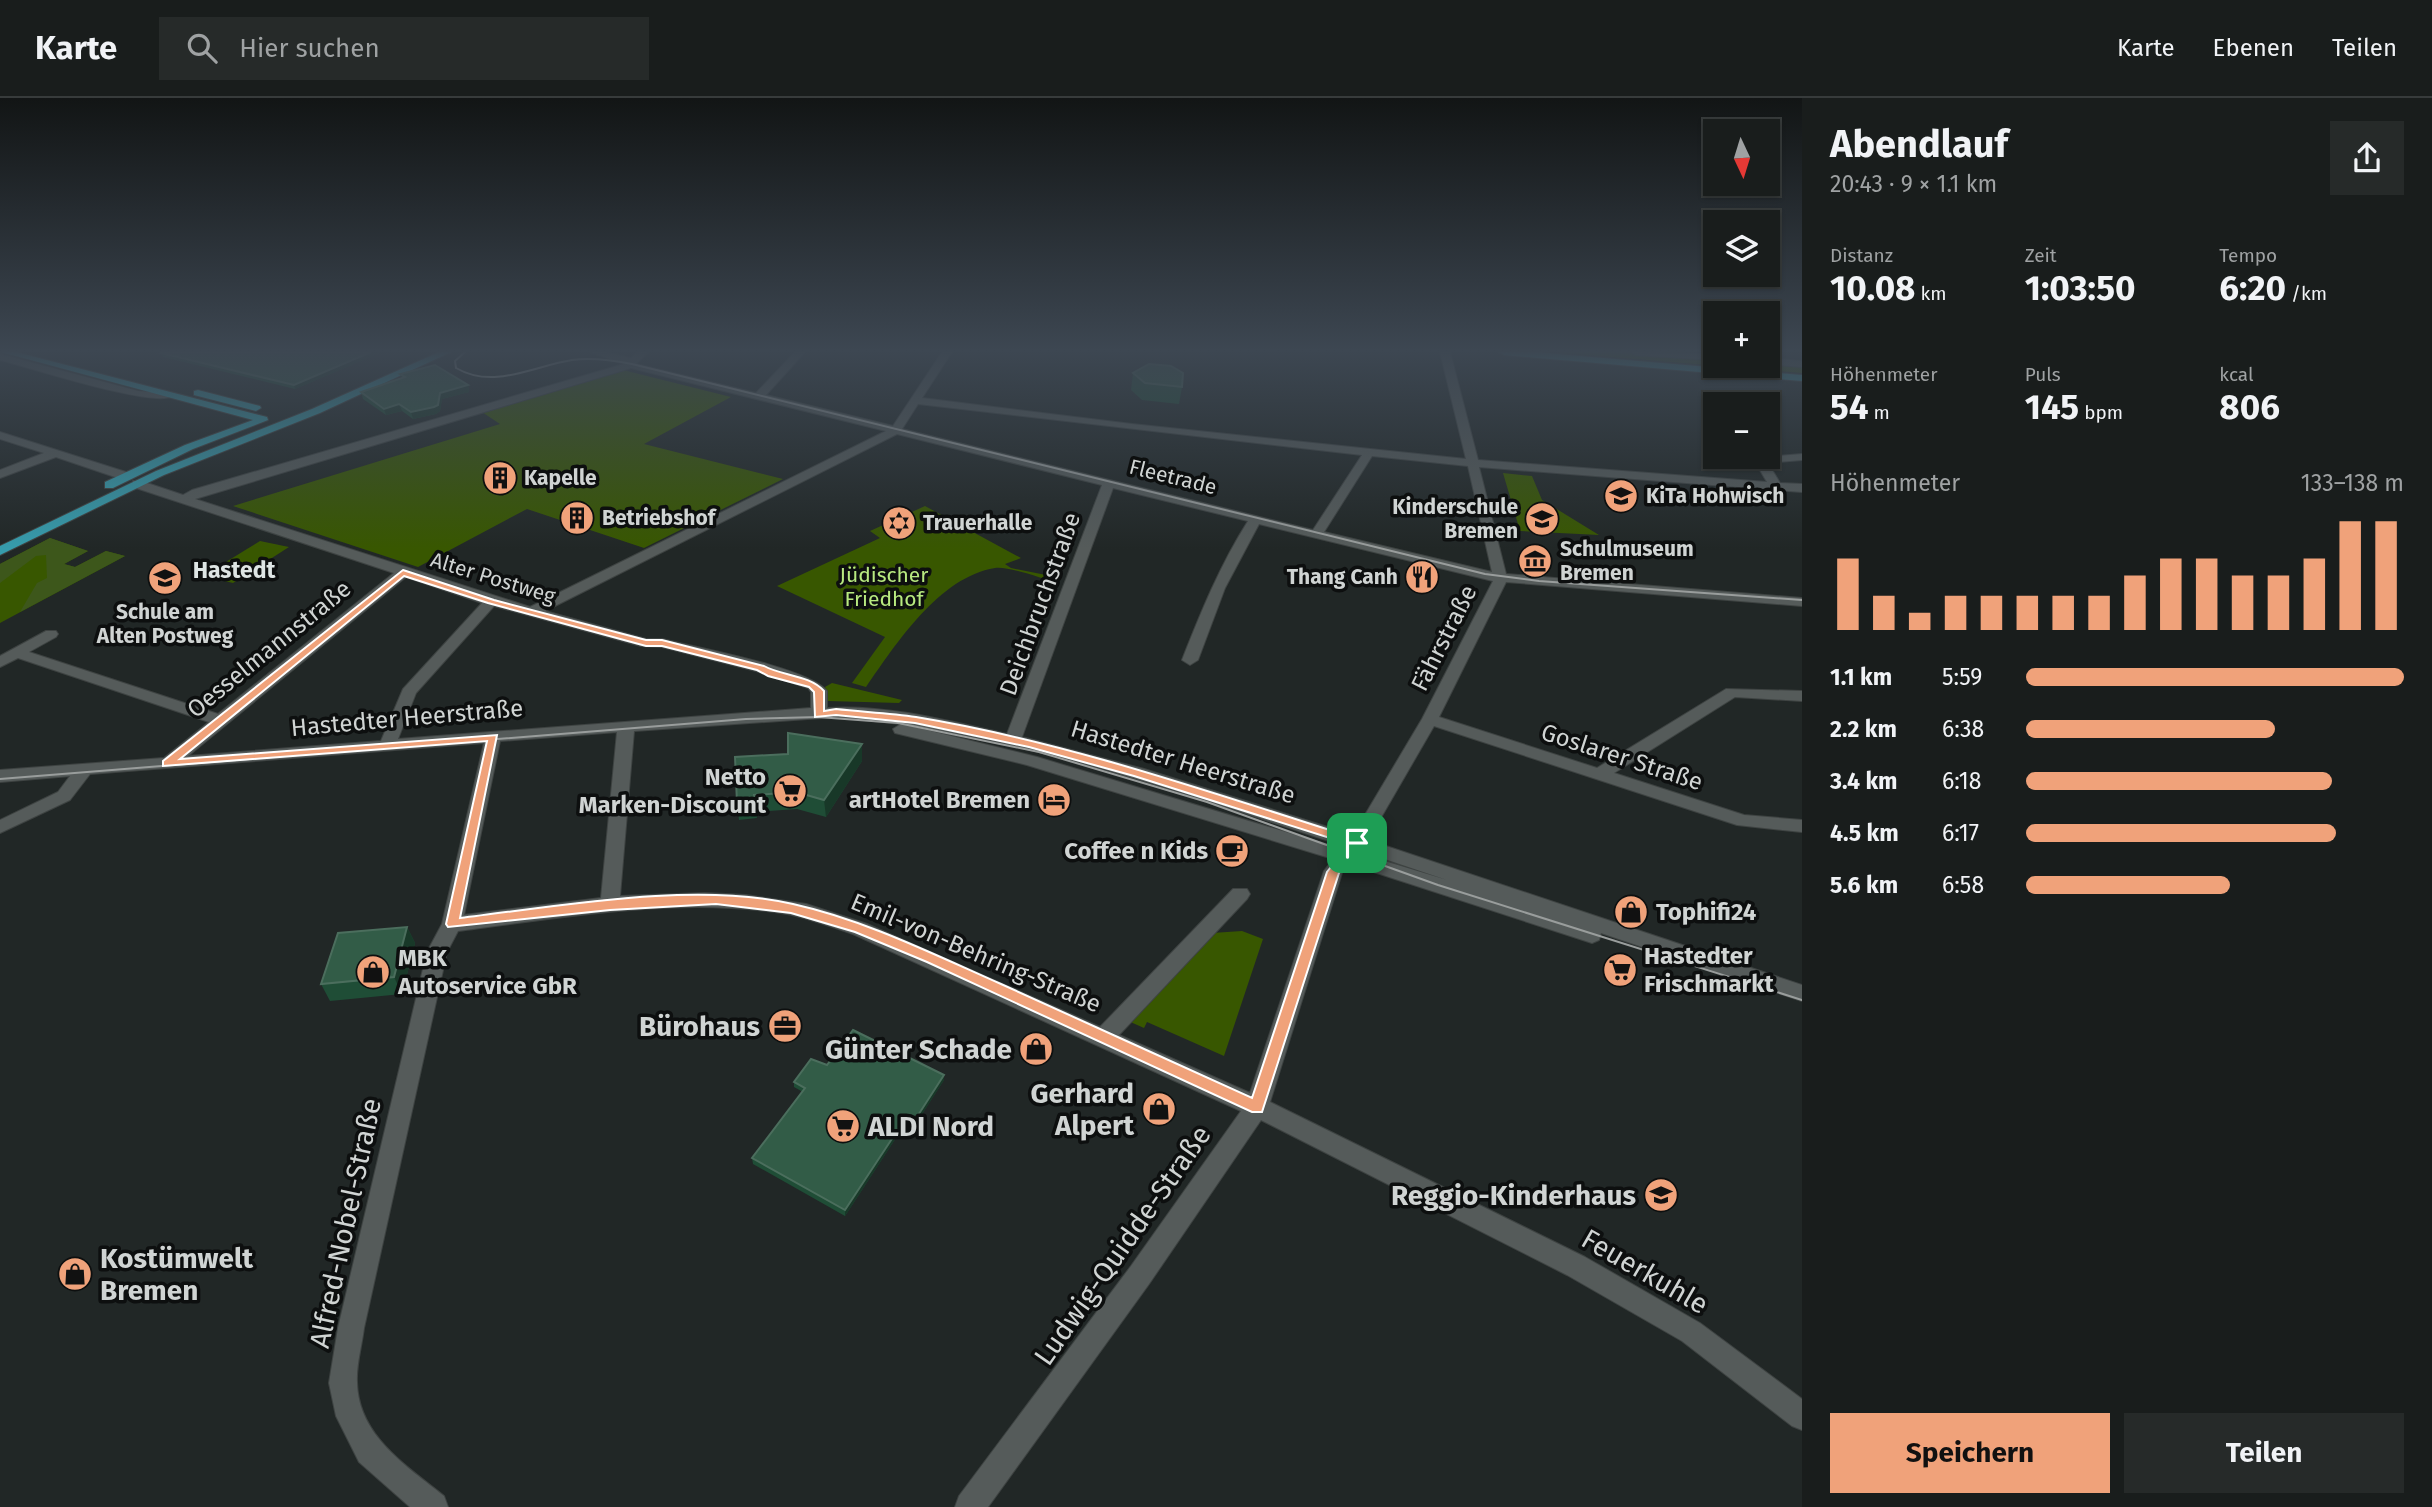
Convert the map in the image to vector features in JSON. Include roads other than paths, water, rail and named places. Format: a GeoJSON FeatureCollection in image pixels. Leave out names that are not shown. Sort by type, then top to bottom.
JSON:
{"type":"FeatureCollection","features":[{"type":"Feature","properties":{"kind":"main road"},"geometry":{"type":"LineString","coordinates":[[228,432],[232,418]]}},
{"type":"Feature","properties":{"kind":"main road"},"geometry":{"type":"LineString","coordinates":[[252,418],[264,420],[277,418]]}},
{"type":"Feature","properties":{"kind":"main road"},"geometry":{"type":"LineString","coordinates":[[0,540],[125,476],[268,418]]}},
{"type":"Feature","properties":{"kind":"main road"},"geometry":{"type":"LineString","coordinates":[[0,551],[137,484],[284,418]]}},
{"type":"Feature","properties":{"kind":"street"},"geometry":{"type":"LineString","coordinates":[[186,499],[195,493],[451,418]]}},
{"type":"Feature","properties":{"kind":"street","name":"Fleetrade"},"geometry":{"type":"LineString","coordinates":[[844,418],[1499,578],[1802,602]]}},
{"type":"Feature","properties":{"kind":"street"},"geometry":{"type":"LineString","coordinates":[[533,612],[895,430],[903,418]]}},
{"type":"Feature","properties":{"kind":"street"},"geometry":{"type":"LineString","coordinates":[[1058,418],[1473,463],[1802,488]]}},
{"type":"Feature","properties":{"kind":"street","name":"Fährstraße"},"geometry":{"type":"LineString","coordinates":[[1351,849],[1430,719],[1499,578],[1462,418]]}},
{"type":"Feature","properties":{"kind":"street"},"geometry":{"type":"LineString","coordinates":[[0,435],[125,476]]}},
{"type":"Feature","properties":{"kind":"street"},"geometry":{"type":"LineString","coordinates":[[1316,534],[1369,452]]}},
{"type":"Feature","properties":{"kind":"street"},"geometry":{"type":"LineString","coordinates":[[0,474],[53,454]]}},
{"type":"Feature","properties":{"kind":"street"},"geometry":{"type":"LineString","coordinates":[[1776,486],[1760,460],[1802,457]]}},
{"type":"Feature","properties":{"kind":"street","name":"Deichbruchstraße"},"geometry":{"type":"LineString","coordinates":[[1013,740],[1109,483]]}},
{"type":"Feature","properties":{"kind":"street","name":"Alter Postweg"},"geometry":{"type":"LineString","coordinates":[[137,484],[491,601],[646,643],[662,643],[761,668],[771,674],[813,685],[819,691],[819,714]]}},
{"type":"Feature","properties":{"kind":"street"},"geometry":{"type":"LineString","coordinates":[[1190,660],[1225,571],[1255,520]]}},
{"type":"Feature","properties":{"kind":"street","name":"Oesselmannstraße"},"geometry":{"type":"LineString","coordinates":[[167,764],[403,573]]}},
{"type":"Feature","properties":{"kind":"street"},"geometry":{"type":"LineString","coordinates":[[387,746],[409,692],[491,601]]}},
{"type":"Feature","properties":{"kind":"street"},"geometry":{"type":"LineString","coordinates":[[0,662],[51,634]]}},
{"type":"Feature","properties":{"kind":"street"},"geometry":{"type":"LineString","coordinates":[[16,653],[219,720]]}},
{"type":"Feature","properties":{"kind":"street"},"geometry":{"type":"LineString","coordinates":[[1598,775],[1732,692],[1802,696]]}},
{"type":"Feature","properties":{"kind":"street","name":"Hastedter Heerstraße"},"geometry":{"type":"LineString","coordinates":[[0,776],[744,716],[836,712],[915,720],[1013,740],[1138,773],[1547,922],[1802,1000]]}},
{"type":"Feature","properties":{"kind":"street","name":"Hastedter Heerstraße"},"geometry":{"type":"LineString","coordinates":[[819,714],[880,724],[1031,761],[1281,838],[1351,849],[1802,993]]}},
{"type":"Feature","properties":{"kind":"street","name":"Goslarer Straße"},"geometry":{"type":"LineString","coordinates":[[1430,719],[1743,821],[1802,826]]}},
{"type":"Feature","properties":{"kind":"street"},"geometry":{"type":"LineString","coordinates":[[610,905],[626,726]]}},
{"type":"Feature","properties":{"kind":"street","name":"Alfred-Nobel-Straße"},"geometry":{"type":"LineString","coordinates":[[433,1507],[369,1452],[350,1416],[343,1383],[351,1328],[437,952],[452,924],[493,737]]}},
{"type":"Feature","properties":{"kind":"street"},"geometry":{"type":"LineString","coordinates":[[0,827],[64,796],[84,770]]}},
{"type":"Feature","properties":{"kind":"street","name":"Ludwig-Quidde-Straße"},"geometry":{"type":"LineString","coordinates":[[970,1507],[1140,1275],[1257,1107],[1333,872],[1351,849]]}},
{"type":"Feature","properties":{"kind":"street"},"geometry":{"type":"LineString","coordinates":[[1104,1037],[1240,894]]}},
{"type":"Feature","properties":{"kind":"street","name":"Emil-von-Behring-Straße"},"geometry":{"type":"LineString","coordinates":[[452,924],[610,905],[716,900],[792,908],[860,929],[1257,1107]]}},
{"type":"Feature","properties":{"kind":"street","name":"Feuerkuhle"},"geometry":{"type":"LineString","coordinates":[[1257,1107],[1576,1266],[1692,1332],[1802,1416]]}},
{"type":"Feature","properties":{"kind":"tram line"},"geometry":{"type":"LineString","coordinates":[[850,418],[1485,574],[1539,581],[1802,600]]}},
{"type":"Feature","properties":{"kind":"tram line"},"geometry":{"type":"LineString","coordinates":[[0,779],[746,719],[818,717],[898,723],[1039,752],[1207,802],[1438,885],[1802,1000]]}},
{"type":"Feature","properties":{"kind":"place","name":"Kapelle"},"geometry":{"type":"Point","coordinates":[500,478]}},
{"type":"Feature","properties":{"kind":"place","name":"KiTa Hohwisch"},"geometry":{"type":"Point","coordinates":[1621,496]}},
{"type":"Feature","properties":{"kind":"place","name":"Betriebshof"},"geometry":{"type":"Point","coordinates":[577,518]}},
{"type":"Feature","properties":{"kind":"place","name":"Kinderschule Bremen"},"geometry":{"type":"Point","coordinates":[1542,519]}},
{"type":"Feature","properties":{"kind":"place","name":"Trauerhalle"},"geometry":{"type":"Point","coordinates":[899,523]}},
{"type":"Feature","properties":{"kind":"place","name":"Schulmuseum Bremen"},"geometry":{"type":"Point","coordinates":[1535,561]}},
{"type":"Feature","properties":{"kind":"place","name":"Thang Canh"},"geometry":{"type":"Point","coordinates":[1422,577]}},
{"type":"Feature","properties":{"kind":"place","name":"Schule am Alten Postweg"},"geometry":{"type":"Point","coordinates":[165,578]}},
{"type":"Feature","properties":{"kind":"place","name":"Netto Marken-Discount"},"geometry":{"type":"Point","coordinates":[790,791]}},
{"type":"Feature","properties":{"kind":"place","name":"artHotel Bremen"},"geometry":{"type":"Point","coordinates":[1054,800]}},
{"type":"Feature","properties":{"kind":"place","name":"Coffee n Kids"},"geometry":{"type":"Point","coordinates":[1232,851]}},
{"type":"Feature","properties":{"kind":"place","name":"Tophifi24"},"geometry":{"type":"Point","coordinates":[1631,912]}},
{"type":"Feature","properties":{"kind":"place","name":"Hastedter Frischmarkt"},"geometry":{"type":"Point","coordinates":[1620,970]}},
{"type":"Feature","properties":{"kind":"place","name":"MBK Autoservice GbR"},"geometry":{"type":"Point","coordinates":[373,972]}},
{"type":"Feature","properties":{"kind":"place","name":"Bürohaus"},"geometry":{"type":"Point","coordinates":[785,1026]}},
{"type":"Feature","properties":{"kind":"place","name":"Günter Schade"},"geometry":{"type":"Point","coordinates":[1036,1049]}},
{"type":"Feature","properties":{"kind":"place","name":"Gerhard Alpert"},"geometry":{"type":"Point","coordinates":[1159,1109]}},
{"type":"Feature","properties":{"kind":"place","name":"ALDI Nord"},"geometry":{"type":"Point","coordinates":[843,1126]}},
{"type":"Feature","properties":{"kind":"place","name":"Reggio-Kinderhaus"},"geometry":{"type":"Point","coordinates":[1661,1195]}},
{"type":"Feature","properties":{"kind":"place","name":"Kostümwelt Bremen"},"geometry":{"type":"Point","coordinates":[75,1274]}},
{"type":"Feature","properties":{"kind":"district","name":"Hastedt"},"geometry":{"type":"Point","coordinates":[234,570]}},
{"type":"Feature","properties":{"kind":"park label","name":"Jüdischer Friedhof"},"geometry":{"type":"Point","coordinates":[884,587]}}]}
